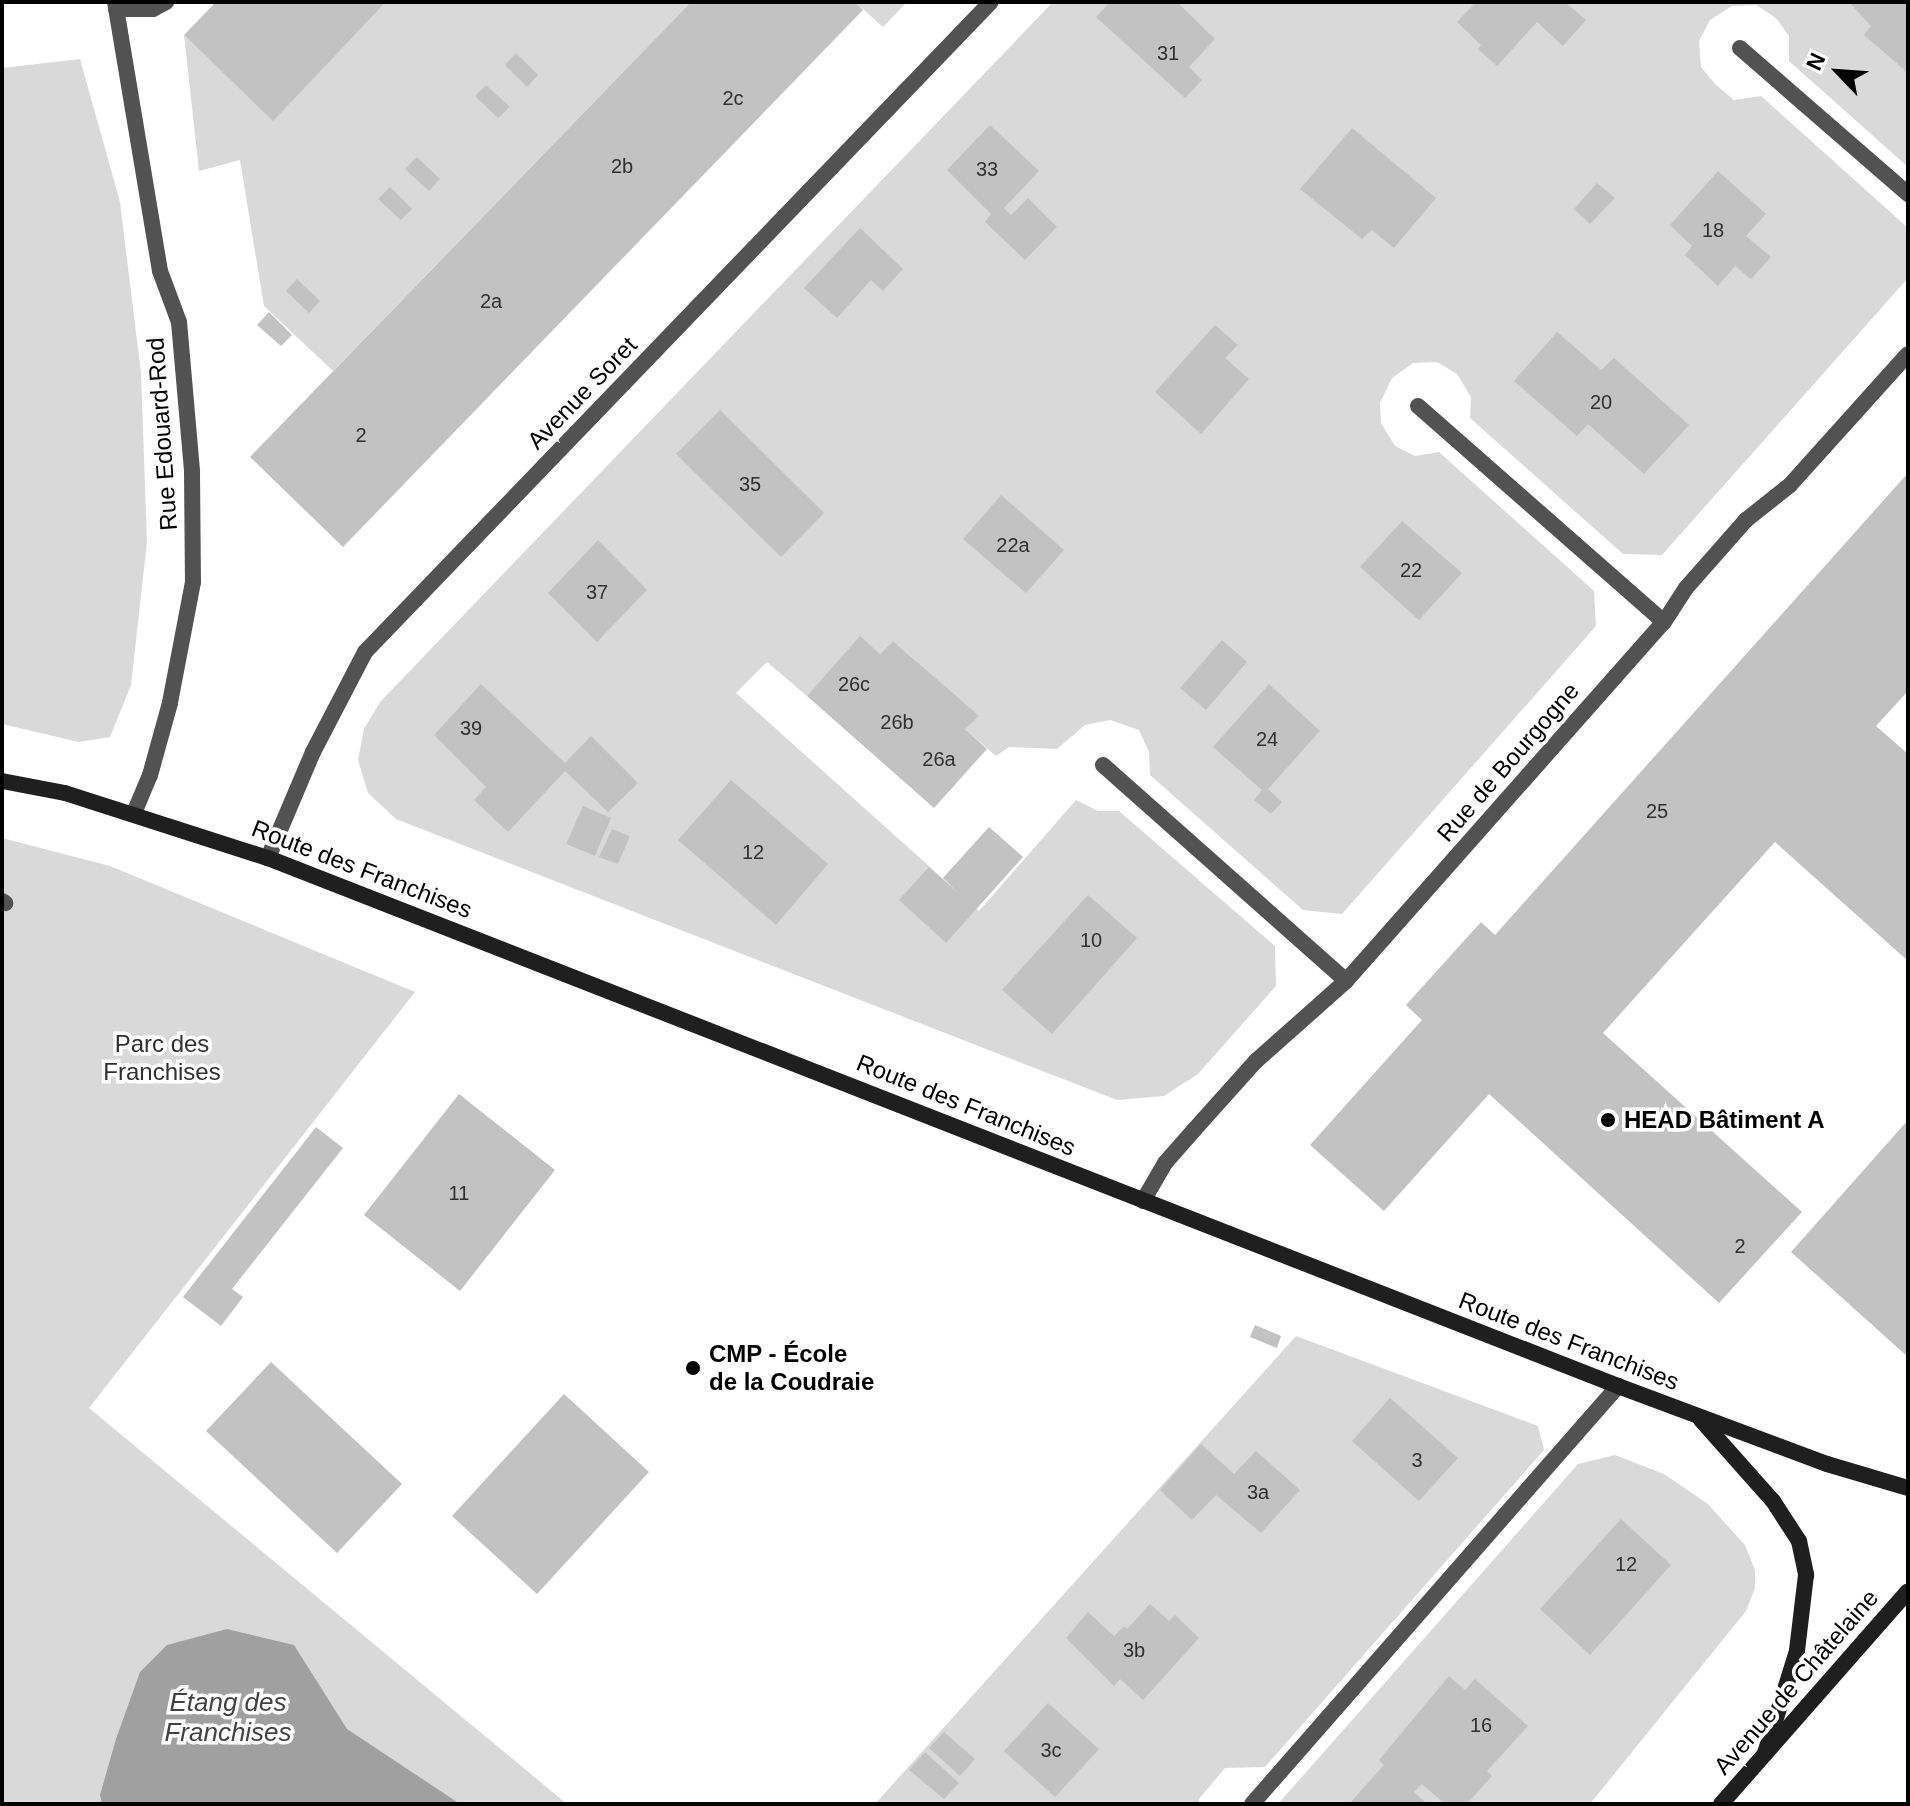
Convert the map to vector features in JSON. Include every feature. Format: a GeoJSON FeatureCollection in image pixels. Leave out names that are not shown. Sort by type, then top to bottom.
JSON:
{"type":"FeatureCollection","features":[{"type":"Feature","properties":{"kind":"main road","name":"Route des Franchises"},"geometry":{"type":"LineString","coordinates":[[2,781],[65,793],[268,858],[1618,1386],[1844,1470],[1908,1488]]}},
{"type":"Feature","properties":{"kind":"main road"},"geometry":{"type":"LineString","coordinates":[[1697,1416],[1773,1501],[1799,1541],[1806,1575],[1797,1651],[1765,1753]]}},
{"type":"Feature","properties":{"kind":"main road","name":"Avenue de Châtelaine"},"geometry":{"type":"LineString","coordinates":[[1721,1804],[1908,1591]]}},
{"type":"Feature","properties":{"kind":"street"},"geometry":{"type":"LineString","coordinates":[[116,6],[153,9],[166,2]]}},
{"type":"Feature","properties":{"kind":"street","name":"Avenue Soret"},"geometry":{"type":"LineString","coordinates":[[268,858],[313,752],[365,652],[991,2]]}},
{"type":"Feature","properties":{"kind":"street","name":"Rue Edouard-Rod"},"geometry":{"type":"LineString","coordinates":[[116,6],[160,271],[179,322],[192,472],[193,582],[170,703],[150,775],[134,813]]}},
{"type":"Feature","properties":{"kind":"street"},"geometry":{"type":"LineString","coordinates":[[1740,48],[1908,194]]}},
{"type":"Feature","properties":{"kind":"street","name":"Rue de Bourgogne"},"geometry":{"type":"LineString","coordinates":[[1143,1201],[1165,1163],[1256,1061],[1346,981],[1664,622],[1686,588],[1746,520],[1790,485],[1908,354]]}},
{"type":"Feature","properties":{"kind":"street"},"geometry":{"type":"LineString","coordinates":[[1418,406],[1664,622]]}},
{"type":"Feature","properties":{"kind":"street"},"geometry":{"type":"LineString","coordinates":[[1103,765],[1346,981]]}},
{"type":"Feature","properties":{"kind":"street"},"geometry":{"type":"LineString","coordinates":[[1252,1804],[1618,1386]]}},
{"type":"Feature","properties":{"kind":"green space"},"geometry":{"type":"Polygon","coordinates":[[[386,2],[691,2],[333,371],[264,306],[240,160],[199,171],[184,35],[273,120],[386,2]]]}},
{"type":"Feature","properties":{"kind":"green space"},"geometry":{"type":"Polygon","coordinates":[[[855,2],[903,2],[905,4],[883,27],[855,2]]]}},
{"type":"Feature","properties":{"kind":"green space"},"geometry":{"type":"Polygon","coordinates":[[[1053,2],[1908,2],[1908,167],[1789,61],[1789,36],[1776,18],[1756,5],[1732,6],[1710,20],[1699,41],[1701,67],[1716,85],[1734,100],[1761,96],[1908,228],[1908,278],[1662,555],[1623,554],[1470,418],[1471,397],[1457,374],[1437,362],[1413,363],[1392,378],[1380,403],[1381,423],[1395,446],[1415,456],[1439,452],[1594,591],[1596,626],[1342,914],[1303,910],[1150,775],[1149,752],[1139,730],[1110,720],[1085,725],[1057,749],[1009,747],[996,756],[965,729],[956,698],[914,659],[893,641],[880,654],[860,637],[807,696],[767,662],[736,693],[979,911],[1076,800],[1098,811],[1119,811],[1275,946],[1276,986],[1198,1074],[1164,1096],[1117,1100],[396,819],[368,793],[358,760],[364,729],[380,702],[1053,2]]]}},
{"type":"Feature","properties":{"kind":"green space"},"geometry":{"type":"Polygon","coordinates":[[[80,59],[120,202],[141,373],[147,542],[131,685],[110,737],[79,742],[2,724],[2,68],[80,59]]]}},
{"type":"Feature","properties":{"kind":"green space","name":"Parc des Franchises"},"geometry":{"type":"Polygon","coordinates":[[[2,838],[110,866],[415,992],[89,1408],[567,1804],[2,1804],[2,838]]]}},
{"type":"Feature","properties":{"kind":"green space"},"geometry":{"type":"Polygon","coordinates":[[[1296,1336],[1538,1426],[1544,1450],[1265,1767],[1225,1768],[1199,1799],[1199,1804],[875,1804],[1296,1336]]]}},
{"type":"Feature","properties":{"kind":"green space"},"geometry":{"type":"Polygon","coordinates":[[[1615,1455],[1664,1474],[1708,1504],[1745,1545],[1755,1570],[1755,1588],[1746,1611],[1590,1804],[1278,1804],[1578,1464],[1615,1455]]]}},
{"type":"Feature","properties":{"kind":"water","name":"Étang des Franchises"},"geometry":{"type":"Polygon","coordinates":[[[227,1629],[294,1645],[347,1729],[460,1804],[102,1804],[100,1795],[116,1739],[140,1672],[167,1645],[227,1629]]]}},
{"type":"Feature","properties":{"kind":"building"},"geometry":{"type":"Polygon","coordinates":[[[216,2],[386,2],[273,121],[184,35],[216,2]]]}},
{"type":"Feature","properties":{"kind":"building"},"geometry":{"type":"Polygon","coordinates":[[[691,2],[855,2],[863,10],[343,547],[250,457],[691,2]]]}},
{"type":"Feature","properties":{"kind":"building"},"geometry":{"type":"Polygon","coordinates":[[[1110,2],[1177,2],[1215,39],[1189,67],[1202,80],[1185,98],[1096,17],[1110,2]]]}},
{"type":"Feature","properties":{"kind":"building"},"geometry":{"type":"Polygon","coordinates":[[[1476,2],[1565,2],[1586,20],[1563,46],[1537,22],[1497,66],[1478,49],[1481,45],[1457,22],[1476,2]]]}},
{"type":"Feature","properties":{"kind":"building"},"geometry":{"type":"Polygon","coordinates":[[[1849,2],[1908,2],[1908,73],[1864,35],[1871,26],[1849,2]]]}},
{"type":"Feature","properties":{"kind":"building"},"geometry":{"type":"Polygon","coordinates":[[[516,53],[538,75],[527,87],[505,65],[516,53]]]}},
{"type":"Feature","properties":{"kind":"building"},"geometry":{"type":"Polygon","coordinates":[[[486,85],[510,107],[498,118],[475,96],[486,85]]]}},
{"type":"Feature","properties":{"kind":"building"},"geometry":{"type":"Polygon","coordinates":[[[990,125],[1039,171],[1004,208],[1011,215],[1028,198],[1057,227],[1025,260],[985,222],[991,214],[947,170],[990,125]]]}},
{"type":"Feature","properties":{"kind":"building"},"geometry":{"type":"Polygon","coordinates":[[[1352,128],[1436,198],[1394,248],[1372,230],[1362,239],[1300,189],[1352,128]]]}},
{"type":"Feature","properties":{"kind":"building"},"geometry":{"type":"Polygon","coordinates":[[[417,157],[440,179],[429,191],[405,169],[417,157]]]}},
{"type":"Feature","properties":{"kind":"building"},"geometry":{"type":"Polygon","coordinates":[[[1718,171],[1766,214],[1746,236],[1771,257],[1751,279],[1735,266],[1718,286],[1685,255],[1692,246],[1670,225],[1718,171]]]}},
{"type":"Feature","properties":{"kind":"building"},"geometry":{"type":"Polygon","coordinates":[[[1597,183],[1615,198],[1590,224],[1574,209],[1597,183]]]}},
{"type":"Feature","properties":{"kind":"building"},"geometry":{"type":"Polygon","coordinates":[[[390,187],[412,209],[401,220],[378,199],[390,187]]]}},
{"type":"Feature","properties":{"kind":"building"},"geometry":{"type":"Polygon","coordinates":[[[860,228],[903,269],[883,291],[871,280],[837,318],[804,288],[860,228]]]}},
{"type":"Feature","properties":{"kind":"building"},"geometry":{"type":"Polygon","coordinates":[[[297,279],[320,301],[309,313],[286,291],[297,279]]]}},
{"type":"Feature","properties":{"kind":"building"},"geometry":{"type":"Polygon","coordinates":[[[269,312],[292,335],[281,346],[257,325],[269,312]]]}},
{"type":"Feature","properties":{"kind":"building"},"geometry":{"type":"Polygon","coordinates":[[[1215,325],[1238,345],[1225,358],[1249,379],[1201,434],[1155,392],[1215,325]]]}},
{"type":"Feature","properties":{"kind":"building"},"geometry":{"type":"Polygon","coordinates":[[[1557,332],[1601,370],[1614,358],[1689,425],[1644,474],[1588,424],[1577,436],[1514,381],[1557,332]]]}},
{"type":"Feature","properties":{"kind":"building"},"geometry":{"type":"Polygon","coordinates":[[[720,410],[824,513],[781,557],[676,454],[720,410]]]}},
{"type":"Feature","properties":{"kind":"building"},"geometry":{"type":"Polygon","coordinates":[[[1908,473],[1908,691],[1876,726],[1908,754],[1908,961],[1775,842],[1603,1033],[1802,1212],[1719,1303],[1489,1094],[1384,1211],[1310,1145],[1422,1020],[1406,1005],[1481,922],[1495,935],[1908,473]]]}},
{"type":"Feature","properties":{"kind":"building"},"geometry":{"type":"Polygon","coordinates":[[[1001,495],[1064,550],[1026,593],[963,539],[1001,495]]]}},
{"type":"Feature","properties":{"kind":"building"},"geometry":{"type":"Polygon","coordinates":[[[1402,521],[1462,573],[1419,620],[1360,567],[1402,521]]]}},
{"type":"Feature","properties":{"kind":"building"},"geometry":{"type":"Polygon","coordinates":[[[598,540],[647,590],[597,642],[548,593],[598,540]]]}},
{"type":"Feature","properties":{"kind":"building"},"geometry":{"type":"Polygon","coordinates":[[[860,636],[880,654],[893,641],[979,716],[965,729],[987,749],[934,808],[807,696],[860,636]]]}},
{"type":"Feature","properties":{"kind":"building"},"geometry":{"type":"Polygon","coordinates":[[[1222,640],[1247,662],[1206,710],[1180,688],[1222,640]]]}},
{"type":"Feature","properties":{"kind":"building"},"geometry":{"type":"Polygon","coordinates":[[[481,684],[565,763],[591,736],[638,783],[608,812],[565,771],[508,832],[474,800],[486,787],[434,735],[481,684]]]}},
{"type":"Feature","properties":{"kind":"building"},"geometry":{"type":"Polygon","coordinates":[[[1269,684],[1320,731],[1268,789],[1282,802],[1271,814],[1254,800],[1262,790],[1213,747],[1269,684]]]}},
{"type":"Feature","properties":{"kind":"building"},"geometry":{"type":"Polygon","coordinates":[[[731,780],[828,864],[776,925],[678,840],[731,780]]]}},
{"type":"Feature","properties":{"kind":"building"},"geometry":{"type":"Polygon","coordinates":[[[583,806],[611,818],[595,856],[566,844],[583,806]]]}},
{"type":"Feature","properties":{"kind":"building"},"geometry":{"type":"Polygon","coordinates":[[[989,827],[1023,857],[946,943],[899,900],[929,867],[959,894],[943,878],[989,827]]]}},
{"type":"Feature","properties":{"kind":"building"},"geometry":{"type":"Polygon","coordinates":[[[612,829],[630,836],[618,864],[599,857],[612,829]]]}},
{"type":"Feature","properties":{"kind":"building"},"geometry":{"type":"Polygon","coordinates":[[[1088,895],[1137,938],[1052,1034],[1002,990],[1088,895]]]}},
{"type":"Feature","properties":{"kind":"building"},"geometry":{"type":"Polygon","coordinates":[[[459,1094],[555,1170],[460,1291],[364,1215],[459,1094]]]}},
{"type":"Feature","properties":{"kind":"building"},"geometry":{"type":"Polygon","coordinates":[[[1908,1120],[1908,1357],[1791,1252],[1908,1120]]]}},
{"type":"Feature","properties":{"kind":"building"},"geometry":{"type":"Polygon","coordinates":[[[316,1127],[343,1148],[232,1289],[243,1297],[221,1326],[183,1297],[316,1127]]]}},
{"type":"Feature","properties":{"kind":"building"},"geometry":{"type":"Polygon","coordinates":[[[1255,1325],[1281,1336],[1277,1348],[1250,1337],[1255,1325]]]}},
{"type":"Feature","properties":{"kind":"building"},"geometry":{"type":"Polygon","coordinates":[[[271,1362],[402,1484],[337,1553],[206,1431],[271,1362]]]}},
{"type":"Feature","properties":{"kind":"building"},"geometry":{"type":"Polygon","coordinates":[[[564,1394],[649,1472],[537,1594],[452,1516],[564,1394]]]}},
{"type":"Feature","properties":{"kind":"building"},"geometry":{"type":"Polygon","coordinates":[[[1390,1398],[1458,1458],[1419,1501],[1352,1441],[1390,1398]]]}},
{"type":"Feature","properties":{"kind":"building"},"geometry":{"type":"Polygon","coordinates":[[[1201,1444],[1234,1474],[1256,1451],[1300,1490],[1261,1533],[1216,1495],[1192,1520],[1160,1490],[1201,1444]]]}},
{"type":"Feature","properties":{"kind":"building"},"geometry":{"type":"Polygon","coordinates":[[[1621,1519],[1671,1565],[1590,1655],[1540,1609],[1621,1519]]]}},
{"type":"Feature","properties":{"kind":"building"},"geometry":{"type":"Polygon","coordinates":[[[1150,1604],[1169,1621],[1175,1615],[1199,1638],[1143,1700],[1120,1679],[1114,1686],[1066,1638],[1088,1612],[1114,1636],[1124,1626],[1127,1629],[1150,1604]]]}},
{"type":"Feature","properties":{"kind":"building"},"geometry":{"type":"Polygon","coordinates":[[[1449,1676],[1465,1690],[1475,1679],[1528,1726],[1487,1771],[1492,1776],[1467,1804],[1445,1804],[1422,1784],[1414,1792],[1427,1804],[1349,1804],[1384,1765],[1379,1760],[1449,1676]]]}},
{"type":"Feature","properties":{"kind":"building"},"geometry":{"type":"Polygon","coordinates":[[[1048,1703],[1099,1749],[1055,1797],[1004,1751],[1048,1703]]]}},
{"type":"Feature","properties":{"kind":"building"},"geometry":{"type":"Polygon","coordinates":[[[944,1732],[975,1759],[960,1776],[929,1748],[944,1732]]]}},
{"type":"Feature","properties":{"kind":"building"},"geometry":{"type":"Polygon","coordinates":[[[925,1752],[959,1783],[944,1799],[909,1770],[925,1752]]]}},
{"type":"Feature","properties":{"kind":"place","name":"HEAD Bâtiment A"},"geometry":{"type":"Point","coordinates":[1608,1120]}},
{"type":"Feature","properties":{"kind":"place","name":"CMP - École de la Coudraie"},"geometry":{"type":"Point","coordinates":[693,1368]}}]}
